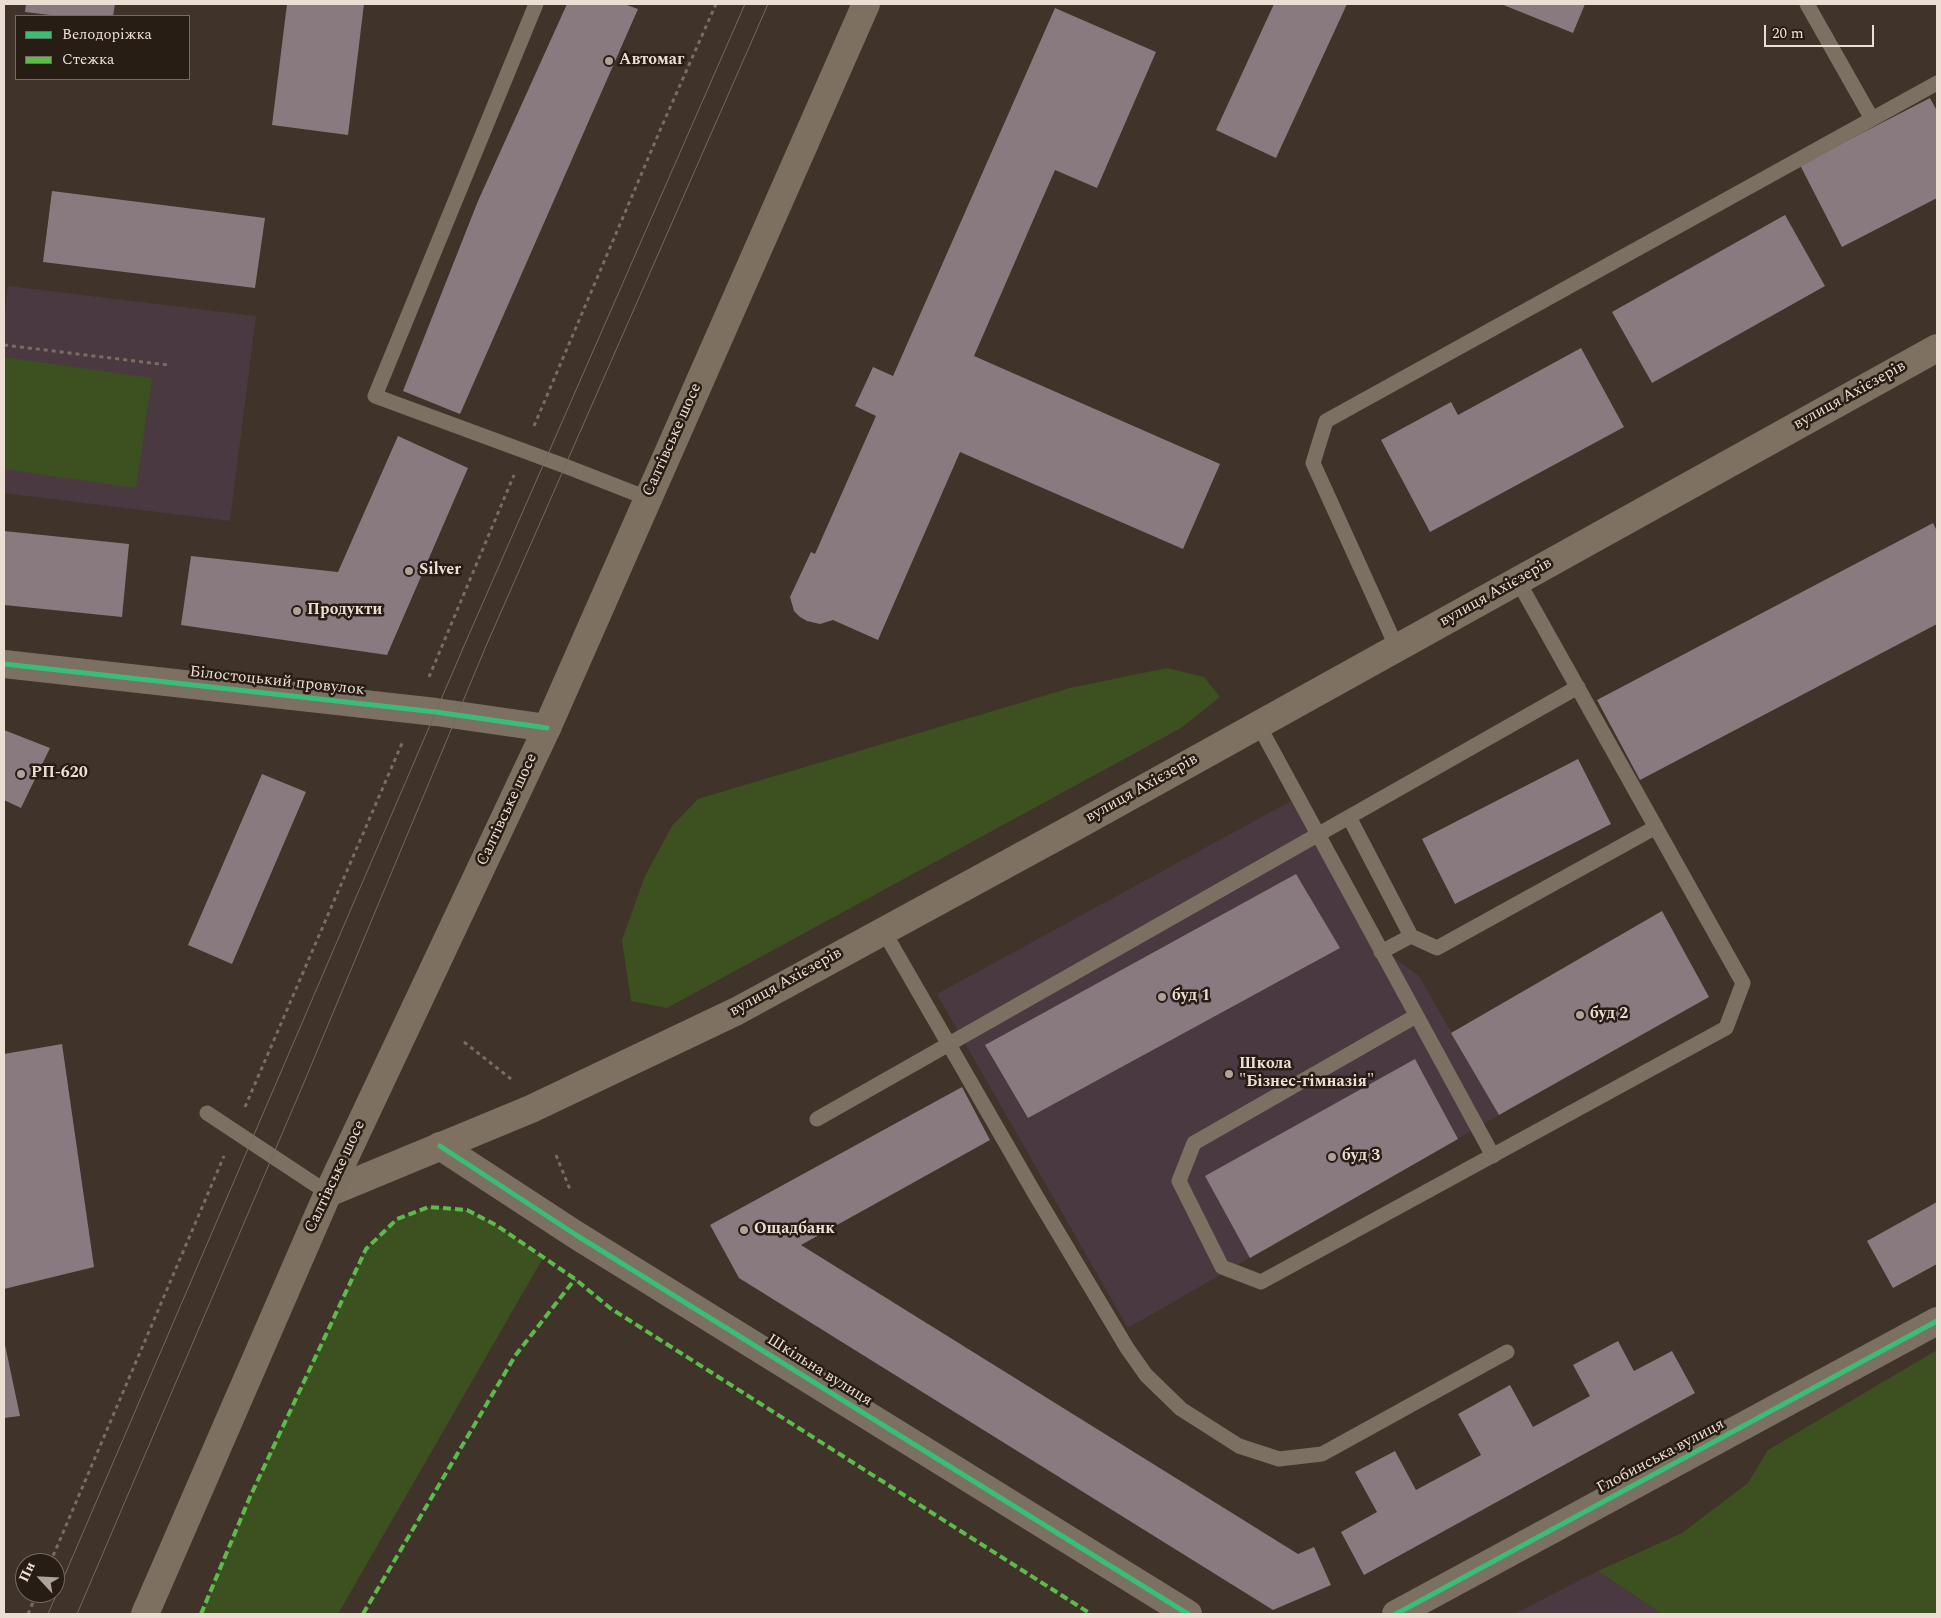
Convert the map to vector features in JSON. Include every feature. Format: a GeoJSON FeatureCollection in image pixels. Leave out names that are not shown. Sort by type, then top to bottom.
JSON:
{"type":"FeatureCollection","features":[{"type":"Feature","properties":{"kind":"main road","name":"Салтівське шосе"},"geometry":{"type":"LineString","coordinates":[[145,1614],[328,1193],[547,728],[866,4]]}},
{"type":"Feature","properties":{"kind":"main road","name":"вулиця Ахієзерів"},"geometry":{"type":"LineString","coordinates":[[328,1193],[531,1109],[737,1011],[1071,829],[1937,348]]}},
{"type":"Feature","properties":{"kind":"street","name":"Білостоцький провулок"},"geometry":{"type":"LineString","coordinates":[[4,664],[416,710],[547,728]]}},
{"type":"Feature","properties":{"kind":"street","name":"Шкільна вулиця"},"geometry":{"type":"LineString","coordinates":[[440,1146],[584,1240],[1188,1614]]}},
{"type":"Feature","properties":{"kind":"street","name":"Глобинська вулиця"},"geometry":{"type":"LineString","coordinates":[[1396,1614],[1937,1321]]}},
{"type":"Feature","properties":{"kind":"lane"},"geometry":{"type":"LineString","coordinates":[[536,4],[374,396],[524,450],[648,498]]}},
{"type":"Feature","properties":{"kind":"lane"},"geometry":{"type":"LineString","coordinates":[[1807,4],[1872,119]]}},
{"type":"Feature","properties":{"kind":"lane"},"geometry":{"type":"LineString","coordinates":[[1397,648],[1313,463],[1326,421],[1937,83]]}},
{"type":"Feature","properties":{"kind":"lane"},"geometry":{"type":"LineString","coordinates":[[1416,1016],[1194,1143],[1179,1181],[1222,1266],[1261,1282],[1726,1028],[1743,983],[1518,581]]}},
{"type":"Feature","properties":{"kind":"lane"},"geometry":{"type":"LineString","coordinates":[[817,1119],[1578,687]]}},
{"type":"Feature","properties":{"kind":"lane"},"geometry":{"type":"LineString","coordinates":[[1258,724],[1492,1156]]}},
{"type":"Feature","properties":{"kind":"lane"},"geometry":{"type":"LineString","coordinates":[[1349,816],[1412,936],[1437,948],[1656,826]]}},
{"type":"Feature","properties":{"kind":"lane"},"geometry":{"type":"LineString","coordinates":[[883,930],[1127,1348],[1146,1375],[1181,1409],[1238,1446],[1279,1459],[1322,1454],[1506,1352]]}},
{"type":"Feature","properties":{"kind":"lane"},"geometry":{"type":"LineString","coordinates":[[1381,952],[1412,936]]}},
{"type":"Feature","properties":{"kind":"lane"},"geometry":{"type":"LineString","coordinates":[[208,1113],[328,1193]]}},
{"type":"Feature","properties":{"kind":"path"},"geometry":{"type":"LineString","coordinates":[[54,1553],[416,710],[661,128],[716,4]]}},
{"type":"Feature","properties":{"kind":"path"},"geometry":{"type":"LineString","coordinates":[[4,345],[168,364]]}},
{"type":"Feature","properties":{"kind":"path"},"geometry":{"type":"LineString","coordinates":[[464,1042],[511,1079]]}},
{"type":"Feature","properties":{"kind":"shaded area"},"geometry":{"type":"Polygon","coordinates":[[[8,286],[256,316],[230,521],[4,493],[4,319],[8,286]]]}},
{"type":"Feature","properties":{"kind":"shaded area","name":"Школа \"Бізнес-гімназія\""},"geometry":{"type":"Polygon","coordinates":[[[1302,795],[1387,953],[1419,976],[1499,1115],[1128,1328],[937,994],[1302,795]]]}},
{"type":"Feature","properties":{"kind":"shaded area"},"geometry":{"type":"Polygon","coordinates":[[[1598,1571],[1662,1614],[1514,1614],[1598,1571]]]}},
{"type":"Feature","properties":{"kind":"green space"},"geometry":{"type":"Polygon","coordinates":[[[4,357],[152,378],[136,488],[4,469],[4,357]]]}},
{"type":"Feature","properties":{"kind":"green space"},"geometry":{"type":"Polygon","coordinates":[[[1167,668],[1204,677],[1220,697],[1181,728],[667,1008],[631,1001],[622,940],[645,876],[672,826],[698,799],[1070,688],[1167,668]]]}},
{"type":"Feature","properties":{"kind":"green space"},"geometry":{"type":"Polygon","coordinates":[[[430,1207],[467,1210],[496,1225],[543,1258],[338,1614],[201,1614],[250,1497],[366,1249],[397,1219],[430,1207]]]}},
{"type":"Feature","properties":{"kind":"green space"},"geometry":{"type":"Polygon","coordinates":[[[1937,1350],[1937,1614],[1662,1614],[1598,1571],[1682,1533],[1748,1483],[1768,1450],[1937,1350]]]}},
{"type":"Feature","properties":{"kind":"building"},"geometry":{"type":"Polygon","coordinates":[[[26,4],[115,4],[113,15],[50,15],[25,12],[26,4]]]}},
{"type":"Feature","properties":{"kind":"building"},"geometry":{"type":"Polygon","coordinates":[[[287,4],[364,4],[348,135],[272,125],[287,4]]]}},
{"type":"Feature","properties":{"kind":"building"},"geometry":{"type":"Polygon","coordinates":[[[567,4],[624,4],[638,9],[460,414],[403,391],[478,201],[567,4]]]}},
{"type":"Feature","properties":{"kind":"building"},"geometry":{"type":"Polygon","coordinates":[[[1274,4],[1347,4],[1276,158],[1216,130],[1274,4]]]}},
{"type":"Feature","properties":{"kind":"building"},"geometry":{"type":"Polygon","coordinates":[[[1501,4],[1585,4],[1573,33],[1501,4]]]}},
{"type":"Feature","properties":{"kind":"building"},"geometry":{"type":"Polygon","coordinates":[[[1055,8],[1156,52],[1097,188],[1055,170],[974,356],[1220,464],[1183,549],[960,452],[878,640],[833,620],[820,624],[807,621],[794,611],[790,597],[811,552],[815,554],[876,416],[855,406],[873,367],[893,376],[1055,8]]]}},
{"type":"Feature","properties":{"kind":"building"},"geometry":{"type":"Polygon","coordinates":[[[1930,98],[1937,111],[1937,198],[1842,247],[1800,165],[1930,98]]]}},
{"type":"Feature","properties":{"kind":"building"},"geometry":{"type":"Polygon","coordinates":[[[52,191],[265,218],[255,288],[43,262],[52,191]]]}},
{"type":"Feature","properties":{"kind":"building"},"geometry":{"type":"Polygon","coordinates":[[[1785,215],[1825,286],[1652,383],[1612,312],[1785,215]]]}},
{"type":"Feature","properties":{"kind":"building"},"geometry":{"type":"Polygon","coordinates":[[[1581,348],[1624,427],[1430,532],[1381,440],[1451,402],[1458,415],[1581,348]]]}},
{"type":"Feature","properties":{"kind":"building"},"geometry":{"type":"Polygon","coordinates":[[[398,436],[468,468],[387,655],[181,625],[191,556],[338,572],[398,436]]]}},
{"type":"Feature","properties":{"kind":"building"},"geometry":{"type":"Polygon","coordinates":[[[1933,523],[1937,531],[1937,624],[1640,780],[1597,700],[1933,523]]]}},
{"type":"Feature","properties":{"kind":"building"},"geometry":{"type":"Polygon","coordinates":[[[4,531],[129,544],[122,617],[4,605],[4,531]]]}},
{"type":"Feature","properties":{"kind":"building","name":"РП-620"},"geometry":{"type":"Polygon","coordinates":[[[4,730],[50,748],[21,808],[4,800],[4,730]]]}},
{"type":"Feature","properties":{"kind":"building"},"geometry":{"type":"Polygon","coordinates":[[[1578,759],[1611,824],[1455,904],[1422,839],[1578,759]]]}},
{"type":"Feature","properties":{"kind":"building"},"geometry":{"type":"Polygon","coordinates":[[[262,774],[306,792],[232,964],[188,945],[262,774]]]}},
{"type":"Feature","properties":{"kind":"building","name":"буд 1"},"geometry":{"type":"Polygon","coordinates":[[[1296,874],[1340,948],[1028,1118],[985,1045],[1296,874]]]}},
{"type":"Feature","properties":{"kind":"building","name":"буд 2"},"geometry":{"type":"Polygon","coordinates":[[[1662,911],[1709,997],[1499,1115],[1451,1033],[1662,911]]]}},
{"type":"Feature","properties":{"kind":"building"},"geometry":{"type":"Polygon","coordinates":[[[62,1044],[94,1267],[4,1289],[4,1054],[62,1044]]]}},
{"type":"Feature","properties":{"kind":"building","name":"буд 3"},"geometry":{"type":"Polygon","coordinates":[[[1415,1059],[1458,1139],[1250,1258],[1205,1176],[1415,1059]]]}},
{"type":"Feature","properties":{"kind":"building"},"geometry":{"type":"Polygon","coordinates":[[[962,1087],[990,1140],[801,1245],[1298,1554],[1314,1547],[1331,1585],[1273,1610],[739,1278],[710,1225],[962,1087]]]}},
{"type":"Feature","properties":{"kind":"building"},"geometry":{"type":"Polygon","coordinates":[[[1937,1202],[1937,1264],[1893,1288],[1867,1241],[1937,1202]]]}},
{"type":"Feature","properties":{"kind":"building"},"geometry":{"type":"Polygon","coordinates":[[[4,1340],[20,1416],[4,1418],[4,1340]]]}},
{"type":"Feature","properties":{"kind":"building"},"geometry":{"type":"Polygon","coordinates":[[[1618,1341],[1634,1371],[1672,1351],[1695,1393],[1364,1575],[1341,1532],[1377,1512],[1355,1472],[1395,1451],[1416,1490],[1481,1455],[1458,1414],[1510,1385],[1533,1427],[1590,1396],[1573,1365],[1618,1341]]]}},
{"type":"Feature","properties":{"kind":"tram line"},"geometry":{"type":"LineString","coordinates":[[48,1614],[467,639],[745,4]]}},
{"type":"Feature","properties":{"kind":"tram line"},"geometry":{"type":"LineString","coordinates":[[77,1614],[305,1080],[486,646],[768,4]]}},
{"type":"Feature","properties":{"kind":"marked path"},"geometry":{"type":"LineString","coordinates":[[201,1614],[250,1497],[366,1249],[397,1219],[429,1207],[467,1210],[496,1225],[575,1279],[610,1308],[1091,1614]]}},
{"type":"Feature","properties":{"kind":"marked path"},"geometry":{"type":"LineString","coordinates":[[363,1614],[515,1356],[575,1279]]}},
{"type":"Feature","properties":{"kind":"cycle path"},"geometry":{"type":"LineString","coordinates":[[4,664],[436,712],[547,728]]}},
{"type":"Feature","properties":{"kind":"cycle path"},"geometry":{"type":"LineString","coordinates":[[440,1146],[576,1235],[1188,1614]]}},
{"type":"Feature","properties":{"kind":"cycle path"},"geometry":{"type":"LineString","coordinates":[[1396,1614],[1937,1321]]}},
{"type":"Feature","properties":{"kind":"place","name":"Автомаг"},"geometry":{"type":"Point","coordinates":[609,61]}},
{"type":"Feature","properties":{"kind":"place","name":"Silver"},"geometry":{"type":"Point","coordinates":[409,571]}},
{"type":"Feature","properties":{"kind":"place","name":"Продукти"},"geometry":{"type":"Point","coordinates":[297,611]}},
{"type":"Feature","properties":{"kind":"place","name":"РП-620"},"geometry":{"type":"Point","coordinates":[21,774]}},
{"type":"Feature","properties":{"kind":"place","name":"буд 1"},"geometry":{"type":"Point","coordinates":[1162,997]}},
{"type":"Feature","properties":{"kind":"place","name":"буд 2"},"geometry":{"type":"Point","coordinates":[1580,1015]}},
{"type":"Feature","properties":{"kind":"place","name":"Школа \"Бізнес-гімназія\""},"geometry":{"type":"Point","coordinates":[1229,1074]}},
{"type":"Feature","properties":{"kind":"place","name":"буд 3"},"geometry":{"type":"Point","coordinates":[1332,1157]}},
{"type":"Feature","properties":{"kind":"place","name":"Ощадбанк"},"geometry":{"type":"Point","coordinates":[744,1230]}}]}
